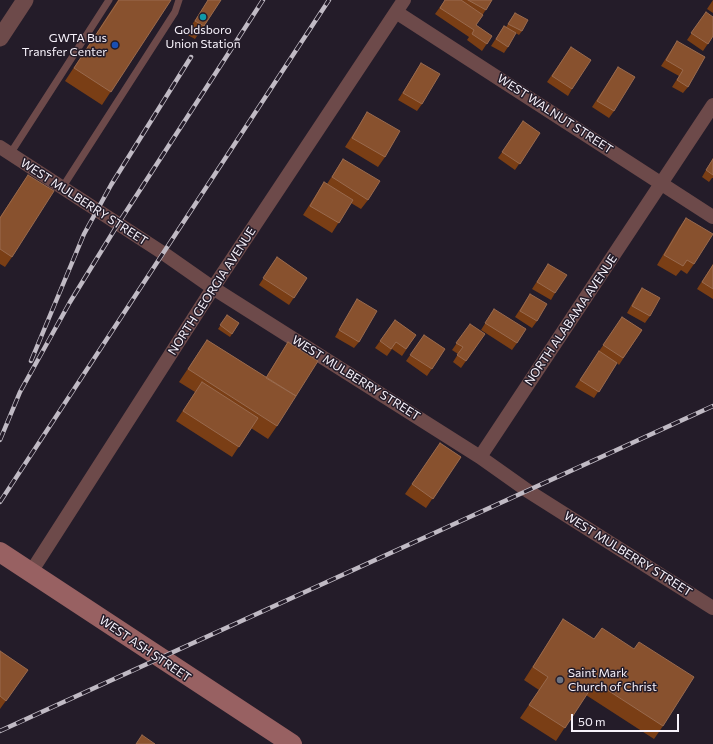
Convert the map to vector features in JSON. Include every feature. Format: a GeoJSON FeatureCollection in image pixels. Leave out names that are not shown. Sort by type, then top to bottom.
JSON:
{"type":"FeatureCollection","features":[{"type":"Feature","properties":{"kind":"main road","name":"WEST ASH STREET"},"geometry":{"type":"LineString","coordinates":[[0,552],[160,659],[292,744]]}},
{"type":"Feature","properties":{"kind":"street"},"geometry":{"type":"LineString","coordinates":[[0,38],[25,0]]}},
{"type":"Feature","properties":{"kind":"street","name":"NORTH GEORGIA AVENUE"},"geometry":{"type":"LineString","coordinates":[[31,572],[213,288],[404,0]]}},
{"type":"Feature","properties":{"kind":"street","name":"WEST WALNUT STREET"},"geometry":{"type":"LineString","coordinates":[[396,12],[713,218]]}},
{"type":"Feature","properties":{"kind":"street","name":"NORTH ALABAMA AVENUE"},"geometry":{"type":"LineString","coordinates":[[480,457],[713,105]]}},
{"type":"Feature","properties":{"kind":"street","name":"WEST MULBERRY STREET"},"geometry":{"type":"LineString","coordinates":[[5,150],[163,253],[213,288],[480,457],[528,491],[713,608]]}},
{"type":"Feature","properties":{"kind":"lane"},"geometry":{"type":"LineString","coordinates":[[5,150],[109,0]]}},
{"type":"Feature","properties":{"kind":"lane"},"geometry":{"type":"LineString","coordinates":[[62,188],[175,12],[179,0]]}},
{"type":"Feature","properties":{"kind":"building","name":"GWTA Bus Transfer Center"},"geometry":{"type":"Polygon","coordinates":[[[119,0],[171,0],[111,92],[74,68],[119,0]]]}},
{"type":"Feature","properties":{"kind":"building","name":"Goldsboro Union Station"},"geometry":{"type":"Polygon","coordinates":[[[208,0],[221,0],[204,26],[195,21],[208,0]]]}},
{"type":"Feature","properties":{"kind":"building"},"geometry":{"type":"Polygon","coordinates":[[[445,0],[461,0],[483,15],[476,25],[492,36],[487,44],[472,34],[474,30],[440,8],[445,0]]]}},
{"type":"Feature","properties":{"kind":"building"},"geometry":{"type":"Polygon","coordinates":[[[468,0],[492,0],[486,10],[468,0]]]}},
{"type":"Feature","properties":{"kind":"building"},"geometry":{"type":"Polygon","coordinates":[[[706,12],[713,17],[713,36],[708,44],[691,33],[706,12]]]}},
{"type":"Feature","properties":{"kind":"building"},"geometry":{"type":"Polygon","coordinates":[[[515,13],[528,20],[522,31],[508,24],[515,13]]]}},
{"type":"Feature","properties":{"kind":"building"},"geometry":{"type":"Polygon","coordinates":[[[504,26],[516,33],[508,47],[496,39],[504,26]]]}},
{"type":"Feature","properties":{"kind":"building"},"geometry":{"type":"Polygon","coordinates":[[[677,41],[705,57],[688,87],[677,80],[683,70],[666,60],[677,41]]]}},
{"type":"Feature","properties":{"kind":"building"},"geometry":{"type":"Polygon","coordinates":[[[571,47],[591,60],[572,89],[552,76],[571,47]]]}},
{"type":"Feature","properties":{"kind":"building"},"geometry":{"type":"Polygon","coordinates":[[[421,63],[440,74],[422,104],[403,93],[421,63]]]}},
{"type":"Feature","properties":{"kind":"building"},"geometry":{"type":"Polygon","coordinates":[[[618,67],[635,77],[614,111],[597,101],[618,67]]]}},
{"type":"Feature","properties":{"kind":"building"},"geometry":{"type":"Polygon","coordinates":[[[367,112],[400,131],[385,157],[352,138],[367,112]]]}},
{"type":"Feature","properties":{"kind":"building"},"geometry":{"type":"Polygon","coordinates":[[[523,121],[540,133],[520,164],[502,152],[523,121]]]}},
{"type":"Feature","properties":{"kind":"building"},"geometry":{"type":"Polygon","coordinates":[[[343,159],[380,181],[368,200],[332,177],[343,159]]]}},
{"type":"Feature","properties":{"kind":"building"},"geometry":{"type":"Polygon","coordinates":[[[713,159],[713,175],[706,170],[713,159]]]}},
{"type":"Feature","properties":{"kind":"building"},"geometry":{"type":"Polygon","coordinates":[[[28,175],[54,191],[12,257],[0,249],[0,218],[28,175]]]}},
{"type":"Feature","properties":{"kind":"building"},"geometry":{"type":"Polygon","coordinates":[[[324,182],[353,200],[339,223],[310,206],[324,182]]]}},
{"type":"Feature","properties":{"kind":"building"},"geometry":{"type":"Polygon","coordinates":[[[686,218],[713,234],[694,264],[687,260],[683,266],[664,255],[686,218]]]}},
{"type":"Feature","properties":{"kind":"building"},"geometry":{"type":"Polygon","coordinates":[[[277,257],[307,278],[294,298],[263,278],[277,257]]]}},
{"type":"Feature","properties":{"kind":"building"},"geometry":{"type":"Polygon","coordinates":[[[548,264],[567,275],[555,293],[537,282],[548,264]]]}},
{"type":"Feature","properties":{"kind":"building"},"geometry":{"type":"Polygon","coordinates":[[[713,265],[713,289],[702,282],[713,265]]]}},
{"type":"Feature","properties":{"kind":"building"},"geometry":{"type":"Polygon","coordinates":[[[642,288],[660,298],[650,316],[632,306],[642,288]]]}},
{"type":"Feature","properties":{"kind":"building"},"geometry":{"type":"Polygon","coordinates":[[[530,294],[547,304],[537,321],[520,311],[530,294]]]}},
{"type":"Feature","properties":{"kind":"building"},"geometry":{"type":"Polygon","coordinates":[[[357,299],[377,311],[359,342],[339,330],[357,299]]]}},
{"type":"Feature","properties":{"kind":"building"},"geometry":{"type":"Polygon","coordinates":[[[494,309],[526,329],[517,343],[485,323],[494,309]]]}},
{"type":"Feature","properties":{"kind":"building"},"geometry":{"type":"Polygon","coordinates":[[[227,315],[239,323],[232,334],[220,325],[227,315]]]}},
{"type":"Feature","properties":{"kind":"building"},"geometry":{"type":"Polygon","coordinates":[[[622,317],[642,330],[623,358],[603,345],[622,317]]]}},
{"type":"Feature","properties":{"kind":"building"},"geometry":{"type":"Polygon","coordinates":[[[395,320],[416,335],[406,349],[396,342],[391,349],[380,341],[395,320]]]}},
{"type":"Feature","properties":{"kind":"building"},"geometry":{"type":"Polygon","coordinates":[[[470,324],[485,334],[466,361],[457,355],[463,347],[456,343],[470,324]]]}},
{"type":"Feature","properties":{"kind":"building"},"geometry":{"type":"Polygon","coordinates":[[[424,335],[445,349],[432,369],[410,355],[424,335]]]}},
{"type":"Feature","properties":{"kind":"building"},"geometry":{"type":"Polygon","coordinates":[[[207,340],[296,396],[277,426],[188,369],[207,340]]]}},
{"type":"Feature","properties":{"kind":"building"},"geometry":{"type":"Polygon","coordinates":[[[288,342],[318,361],[296,396],[266,378],[288,342]]]}},
{"type":"Feature","properties":{"kind":"building"},"geometry":{"type":"Polygon","coordinates":[[[599,351],[617,363],[599,392],[580,380],[599,351]]]}},
{"type":"Feature","properties":{"kind":"building"},"geometry":{"type":"Polygon","coordinates":[[[202,382],[258,418],[239,447],[183,411],[202,382]]]}},
{"type":"Feature","properties":{"kind":"building"},"geometry":{"type":"Polygon","coordinates":[[[440,443],[461,457],[433,499],[412,484],[440,443]]]}},
{"type":"Feature","properties":{"kind":"building"},"geometry":{"type":"Polygon","coordinates":[[[563,619],[594,639],[602,628],[634,649],[639,642],[694,677],[663,726],[595,682],[565,728],[529,705],[548,677],[533,667],[563,619]]]}},
{"type":"Feature","properties":{"kind":"building"},"geometry":{"type":"Polygon","coordinates":[[[0,651],[28,670],[6,701],[0,696],[0,651]]]}},
{"type":"Feature","properties":{"kind":"building"},"geometry":{"type":"Polygon","coordinates":[[[142,735],[155,744],[136,744],[142,735]]]}},
{"type":"Feature","properties":{"kind":"railway"},"geometry":{"type":"LineString","coordinates":[[0,440],[20,392],[70,302],[118,224],[263,0]]}},
{"type":"Feature","properties":{"kind":"railway"},"geometry":{"type":"LineString","coordinates":[[0,502],[329,0]]}},
{"type":"Feature","properties":{"kind":"railway"},"geometry":{"type":"LineString","coordinates":[[31,361],[84,234],[111,185],[191,57]]}},
{"type":"Feature","properties":{"kind":"railway"},"geometry":{"type":"LineString","coordinates":[[0,731],[713,406]]}},
{"type":"Feature","properties":{"kind":"place","name":"Goldsboro Union Station"},"geometry":{"type":"Point","coordinates":[203,17]}},
{"type":"Feature","properties":{"kind":"place","name":"GWTA Bus Transfer Center"},"geometry":{"type":"Point","coordinates":[115,45]}},
{"type":"Feature","properties":{"kind":"place","name":"Saint Mark Church of Christ"},"geometry":{"type":"Point","coordinates":[560,680]}}]}
